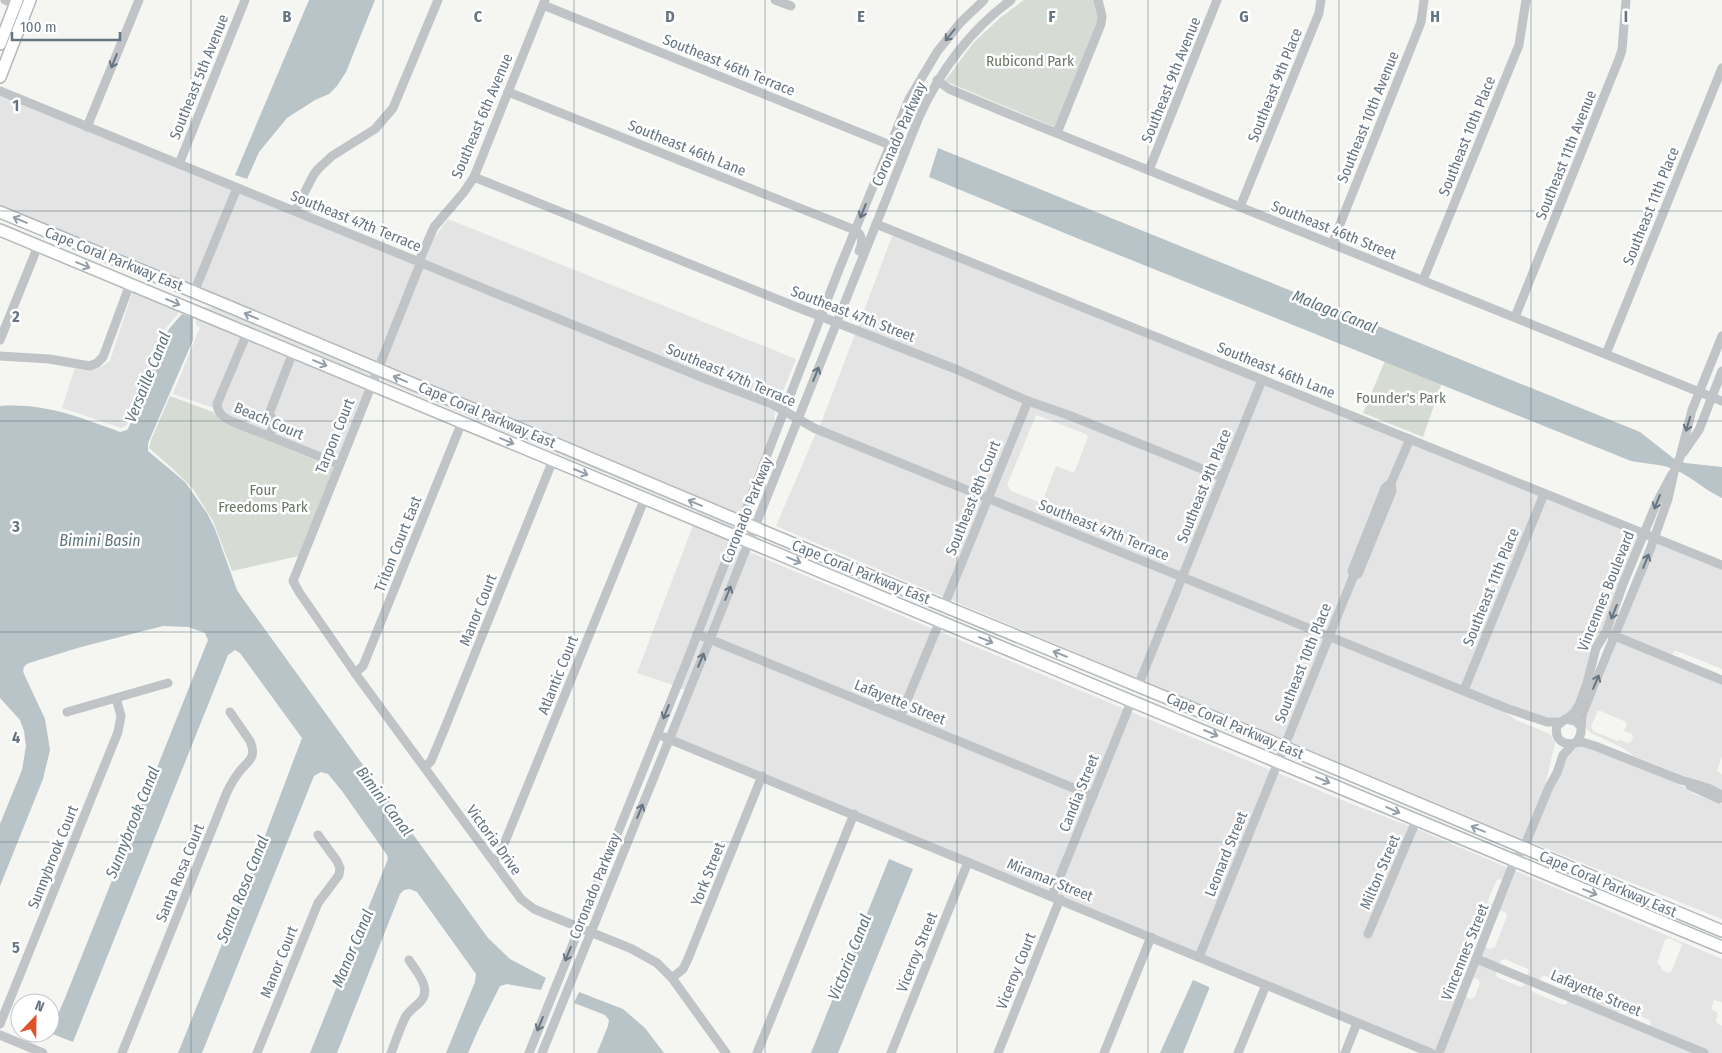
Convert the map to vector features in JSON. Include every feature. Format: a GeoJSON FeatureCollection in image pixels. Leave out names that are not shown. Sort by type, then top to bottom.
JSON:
{"type":"FeatureCollection","features":[{"type":"Feature","properties":{"kind":"main road"},"geometry":{"type":"LineString","coordinates":[[0,44],[13,1]]}},
{"type":"Feature","properties":{"kind":"main road"},"geometry":{"type":"LineString","coordinates":[[0,77],[28,4]]}},
{"type":"Feature","properties":{"kind":"main road","name":"Cape Coral Parkway East"},"geometry":{"type":"LineString","coordinates":[[0,212],[1722,931]]}},
{"type":"Feature","properties":{"kind":"main road","name":"Cape Coral Parkway East"},"geometry":{"type":"LineString","coordinates":[[0,230],[1722,947]]}},
{"type":"Feature","properties":{"kind":"main road"},"geometry":{"type":"LineString","coordinates":[[130,284],[135,279],[144,280],[202,303],[223,304]]}},
{"type":"Feature","properties":{"kind":"main road"},"geometry":{"type":"LineString","coordinates":[[865,590],[880,589],[934,609],[944,606]]}},
{"type":"Feature","properties":{"kind":"main road"},"geometry":{"type":"LineString","coordinates":[[941,621],[953,617],[1001,635],[1019,637]]}},
{"type":"Feature","properties":{"kind":"main road"},"geometry":{"type":"LineString","coordinates":[[1061,671],[1073,670],[1127,690],[1138,686]]}},
{"type":"Feature","properties":{"kind":"main road"},"geometry":{"type":"LineString","coordinates":[[1134,701],[1139,698],[1150,698],[1192,715],[1200,717],[1210,716]]}},
{"type":"Feature","properties":{"kind":"street"},"geometry":{"type":"LineString","coordinates":[[87,127],[139,0]]}},
{"type":"Feature","properties":{"kind":"street","name":"Southeast 5th Avenue"},"geometry":{"type":"LineString","coordinates":[[178,164],[245,0]]}},
{"type":"Feature","properties":{"kind":"street"},"geometry":{"type":"LineString","coordinates":[[295,212],[314,174],[319,168],[332,156],[375,130],[393,108],[438,0]]}},
{"type":"Feature","properties":{"kind":"street"},"geometry":{"type":"LineString","coordinates":[[775,0],[791,6]]}},
{"type":"Feature","properties":{"kind":"street","name":"Coronado Parkway"},"geometry":{"type":"LineString","coordinates":[[528,1053],[658,734],[740,521],[908,99],[929,64],[960,23],[984,0]]}},
{"type":"Feature","properties":{"kind":"street","name":"Coronado Parkway"},"geometry":{"type":"LineString","coordinates":[[542,1053],[926,100],[950,61],[971,35],[995,12],[1011,0]]}},
{"type":"Feature","properties":{"kind":"street"},"geometry":{"type":"LineString","coordinates":[[1058,133],[1101,24],[1102,16],[1098,0]]}},
{"type":"Feature","properties":{"kind":"street","name":"Southeast 9th Avenue"},"geometry":{"type":"LineString","coordinates":[[1149,170],[1217,0]]}},
{"type":"Feature","properties":{"kind":"street","name":"Southeast 9th Place"},"geometry":{"type":"LineString","coordinates":[[1240,207],[1319,13],[1321,0]]}},
{"type":"Feature","properties":{"kind":"street","name":"Southeast 10th Avenue"},"geometry":{"type":"LineString","coordinates":[[1332,244],[1421,22],[1424,0]]}},
{"type":"Feature","properties":{"kind":"street","name":"Southeast 10th Place"},"geometry":{"type":"LineString","coordinates":[[1423,280],[1519,45],[1526,0]]}},
{"type":"Feature","properties":{"kind":"street","name":"Southeast 11th Avenue"},"geometry":{"type":"LineString","coordinates":[[1515,317],[1622,50],[1626,0]]}},
{"type":"Feature","properties":{"kind":"street"},"geometry":{"type":"LineString","coordinates":[[13,1],[28,4]]}},
{"type":"Feature","properties":{"kind":"street","name":"Southeast 46th Terrace"},"geometry":{"type":"LineString","coordinates":[[544,2],[905,151]]}},
{"type":"Feature","properties":{"kind":"street","name":"Southeast 6th Avenue"},"geometry":{"type":"LineString","coordinates":[[371,384],[434,227],[464,192],[474,176],[544,2]]}},
{"type":"Feature","properties":{"kind":"street","name":"Southeast 11th Place"},"geometry":{"type":"LineString","coordinates":[[1606,354],[1722,68]]}},
{"type":"Feature","properties":{"kind":"street","name":"Southeast 46th Street"},"geometry":{"type":"LineString","coordinates":[[937,80],[949,89],[1722,401]]}},
{"type":"Feature","properties":{"kind":"street","name":"Southeast 47th Terrace"},"geometry":{"type":"LineString","coordinates":[[0,91],[708,380],[772,404],[814,428],[1506,708],[1547,722],[1562,721]]}},
{"type":"Feature","properties":{"kind":"street","name":"Southeast 46th Lane"},"geometry":{"type":"LineString","coordinates":[[508,92],[855,230]]}},
{"type":"Feature","properties":{"kind":"street","name":"Southeast 47th Street"},"geometry":{"type":"LineString","coordinates":[[474,176],[958,370],[1028,401],[1071,416],[1222,477]]}},
{"type":"Feature","properties":{"kind":"street"},"geometry":{"type":"LineString","coordinates":[[194,292],[237,188]]}},
{"type":"Feature","properties":{"kind":"street","name":"Southeast 46th Lane"},"geometry":{"type":"LineString","coordinates":[[876,224],[1722,565]]}},
{"type":"Feature","properties":{"kind":"street"},"geometry":{"type":"LineString","coordinates":[[855,230],[862,241],[855,263],[857,271]]}},
{"type":"Feature","properties":{"kind":"street"},"geometry":{"type":"LineString","coordinates":[[0,340],[38,246]]}},
{"type":"Feature","properties":{"kind":"street"},"geometry":{"type":"LineString","coordinates":[[0,356],[42,358],[90,366],[97,363],[102,356],[130,284]]}},
{"type":"Feature","properties":{"kind":"street","name":"Beach Court"},"geometry":{"type":"LineString","coordinates":[[247,333],[217,404],[218,412],[230,421],[338,464]]}},
{"type":"Feature","properties":{"kind":"street","name":"Vincennes Boulevard"},"geometry":{"type":"LineString","coordinates":[[1581,728],[1581,719],[1585,707],[1654,538],[1668,499],[1692,410],[1722,336]]}},
{"type":"Feature","properties":{"kind":"street"},"geometry":{"type":"LineString","coordinates":[[269,436],[275,422],[269,414],[293,352]]}},
{"type":"Feature","properties":{"kind":"street","name":"Vincennes Boulevard"},"geometry":{"type":"LineString","coordinates":[[1680,457],[1699,430],[1722,371]]}},
{"type":"Feature","properties":{"kind":"street","name":"Southeast 9th Place"},"geometry":{"type":"LineString","coordinates":[[1138,686],[1262,380]]}},
{"type":"Feature","properties":{"kind":"street","name":"Tarpon Court"},"geometry":{"type":"LineString","coordinates":[[293,581],[371,384]]}},
{"type":"Feature","properties":{"kind":"street","name":"Southeast 8th Court"},"geometry":{"type":"LineString","coordinates":[[944,606],[1028,401]]}},
{"type":"Feature","properties":{"kind":"street","name":"Triton Court East"},"geometry":{"type":"LineString","coordinates":[[355,673],[363,666],[462,422]]}},
{"type":"Feature","properties":{"kind":"street","name":"Southeast 10th Place"},"geometry":{"type":"LineString","coordinates":[[1278,761],[1354,575],[1352,571],[1370,524],[1385,488],[1391,483],[1410,439]]}},
{"type":"Feature","properties":{"kind":"street","name":"Manor Court"},"geometry":{"type":"LineString","coordinates":[[425,767],[431,761],[554,460]]}},
{"type":"Feature","properties":{"kind":"street","name":"Vincennes Boulevard"},"geometry":{"type":"LineString","coordinates":[[1562,721],[1574,713],[1579,705],[1595,651],[1606,632],[1662,491],[1674,472]]}},
{"type":"Feature","properties":{"kind":"street","name":"Southeast 11th Place"},"geometry":{"type":"LineString","coordinates":[[1464,690],[1544,494]]}},
{"type":"Feature","properties":{"kind":"street","name":"Atlantic Court"},"geometry":{"type":"LineString","coordinates":[[494,860],[500,854],[645,498]]}},
{"type":"Feature","properties":{"kind":"street","name":"Victoria Drive"},"geometry":{"type":"LineString","coordinates":[[293,581],[355,673],[494,860],[516,893],[527,905],[651,958],[672,978],[726,1053]]}},
{"type":"Feature","properties":{"kind":"street"},"geometry":{"type":"LineString","coordinates":[[900,717],[941,621]]}},
{"type":"Feature","properties":{"kind":"street"},"geometry":{"type":"LineString","coordinates":[[1606,632],[1722,680]]}},
{"type":"Feature","properties":{"kind":"street","name":"Lafayette Street"},"geometry":{"type":"LineString","coordinates":[[697,634],[1093,796]]}},
{"type":"Feature","properties":{"kind":"street"},"geometry":{"type":"LineString","coordinates":[[68,712],[168,684]]}},
{"type":"Feature","properties":{"kind":"street","name":"Sunnybrook Court"},"geometry":{"type":"LineString","coordinates":[[0,1024],[118,732],[121,716],[116,698]]}},
{"type":"Feature","properties":{"kind":"street","name":"Candia Street"},"geometry":{"type":"LineString","coordinates":[[1056,898],[1093,796],[1129,708],[1134,701]]}},
{"type":"Feature","properties":{"kind":"street","name":"Southeast 47th Terrace"},"geometry":{"type":"LineString","coordinates":[[1506,708],[1518,716],[1550,729],[1557,737]]}},
{"type":"Feature","properties":{"kind":"street","name":"Santa Rosa Court"},"geometry":{"type":"LineString","coordinates":[[122,1053],[227,792],[236,776],[249,763],[252,756],[250,741],[230,712]]}},
{"type":"Feature","properties":{"kind":"street"},"geometry":{"type":"LineString","coordinates":[[1549,787],[1559,746],[1557,726],[1562,721],[1576,721],[1588,737],[1615,748],[1629,758]]}},
{"type":"Feature","properties":{"kind":"street"},"geometry":{"type":"LineString","coordinates":[[1516,861],[1557,773],[1563,755],[1581,736],[1581,728]]}},
{"type":"Feature","properties":{"kind":"street","name":"Miramar Street"},"geometry":{"type":"LineString","coordinates":[[658,734],[1431,1053]]}},
{"type":"Feature","properties":{"kind":"street"},"geometry":{"type":"LineString","coordinates":[[1557,737],[1564,744],[1589,744],[1682,780],[1698,784],[1722,795]]}},
{"type":"Feature","properties":{"kind":"street","name":"Leonard Street"},"geometry":{"type":"LineString","coordinates":[[1199,957],[1278,761]]}},
{"type":"Feature","properties":{"kind":"street","name":"York Street"},"geometry":{"type":"LineString","coordinates":[[672,978],[682,969],[687,961],[762,776]]}},
{"type":"Feature","properties":{"kind":"street"},"geometry":{"type":"LineString","coordinates":[[1682,780],[1696,790],[1722,800]]}},
{"type":"Feature","properties":{"kind":"street"},"geometry":{"type":"LineString","coordinates":[[757,1053],[854,814]]}},
{"type":"Feature","properties":{"kind":"street","name":"Milton Street"},"geometry":{"type":"LineString","coordinates":[[1368,934],[1416,821]]}},
{"type":"Feature","properties":{"kind":"street","name":"Manor Court"},"geometry":{"type":"LineString","coordinates":[[257,1053],[318,903],[339,875],[340,868],[337,861],[318,834]]}},
{"type":"Feature","properties":{"kind":"street","name":"Vincennes Street"},"geometry":{"type":"LineString","coordinates":[[1439,1053],[1516,861]]}},
{"type":"Feature","properties":{"kind":"street","name":"Viceroy Street"},"geometry":{"type":"LineString","coordinates":[[891,1053],[968,862]]}},
{"type":"Feature","properties":{"kind":"street","name":"Viceroy Court"},"geometry":{"type":"LineString","coordinates":[[998,1053],[1056,898]]}},
{"type":"Feature","properties":{"kind":"street"},"geometry":{"type":"LineString","coordinates":[[1104,1053],[1151,937]]}},
{"type":"Feature","properties":{"kind":"street","name":"Lafayette Street"},"geometry":{"type":"LineString","coordinates":[[1477,959],[1704,1053]]}},
{"type":"Feature","properties":{"kind":"street"},"geometry":{"type":"LineString","coordinates":[[391,1053],[407,1015],[424,996],[423,981],[409,960]]}},
{"type":"Feature","properties":{"kind":"street"},"geometry":{"type":"LineString","coordinates":[[1238,1053],[1266,985]]}},
{"type":"Feature","properties":{"kind":"street"},"geometry":{"type":"LineString","coordinates":[[1345,1053],[1357,1023]]}},
{"type":"Feature","properties":{"kind":"street"},"geometry":{"type":"LineString","coordinates":[[18,1053],[18,1043],[43,1053]]}},
{"type":"Feature","properties":{"kind":"shaded area"},"geometry":{"type":"Polygon","coordinates":[[[0,95],[775,410],[774,424],[738,516],[0,208],[0,95]]]}},
{"type":"Feature","properties":{"kind":"shaded area"},"geometry":{"type":"Polygon","coordinates":[[[448,219],[796,359],[778,403],[421,258],[448,219]]]}},
{"type":"Feature","properties":{"kind":"shaded area"},"geometry":{"type":"Polygon","coordinates":[[[895,229],[1639,534],[1602,631],[1591,651],[1583,682],[1572,710],[1559,718],[1548,718],[1505,703],[820,426],[895,229]],[[1036,415],[1007,485],[1011,491],[1039,502],[1043,500],[1056,466],[1072,472],[1075,471],[1088,437],[1086,434],[1036,415]]]}},
{"type":"Feature","properties":{"kind":"shaded area"},"geometry":{"type":"Polygon","coordinates":[[[133,290],[181,310],[166,328],[127,425],[121,428],[62,408],[76,364],[101,367],[110,361],[133,290]]]}},
{"type":"Feature","properties":{"kind":"shaded area"},"geometry":{"type":"Polygon","coordinates":[[[182,300],[201,307],[222,308],[735,524],[733,530],[697,515],[697,512],[379,379],[377,382],[182,300]]]}},
{"type":"Feature","properties":{"kind":"shaded area"},"geometry":{"type":"Polygon","coordinates":[[[196,316],[374,390],[343,466],[225,419],[214,408],[173,394],[200,327],[196,325],[196,316]]]}},
{"type":"Feature","properties":{"kind":"shaded area"},"geometry":{"type":"Polygon","coordinates":[[[816,433],[1501,710],[1516,720],[1550,734],[1555,743],[1545,785],[1523,839],[776,526],[816,433]]]}},
{"type":"Feature","properties":{"kind":"shaded area"},"geometry":{"type":"Polygon","coordinates":[[[694,523],[730,538],[673,685],[637,673],[694,523]]]}},
{"type":"Feature","properties":{"kind":"shaded area"},"geometry":{"type":"Polygon","coordinates":[[[1657,541],[1722,568],[1722,669],[1677,651],[1674,651],[1672,655],[1722,680],[1722,756],[1717,771],[1722,774],[1722,791],[1634,756],[1621,747],[1591,733],[1585,727],[1584,719],[1598,689],[1657,541]],[[1598,711],[1591,726],[1593,731],[1617,741],[1631,742],[1632,734],[1624,731],[1626,722],[1598,711]]]}},
{"type":"Feature","properties":{"kind":"shaded area"},"geometry":{"type":"Polygon","coordinates":[[[735,546],[742,549],[685,690],[680,688],[735,546]]]}},
{"type":"Feature","properties":{"kind":"shaded area"},"geometry":{"type":"Polygon","coordinates":[[[749,552],[1354,805],[1417,829],[1722,959],[1722,1002],[1714,1000],[1711,1009],[1718,1013],[1716,1022],[1722,1026],[1722,1053],[1430,1053],[671,744],[749,552]],[[1498,879],[1496,881],[1488,900],[1489,903],[1494,905],[1504,880],[1498,879]],[[1486,912],[1482,915],[1450,997],[1456,999],[1490,914],[1486,912]],[[1499,912],[1486,947],[1490,949],[1495,947],[1507,916],[1506,912],[1499,912]],[[1669,938],[1665,940],[1657,963],[1661,966],[1662,970],[1669,973],[1682,945],[1669,938]],[[1505,959],[1501,960],[1499,965],[1527,976],[1528,969],[1505,959]],[[1497,970],[1497,977],[1520,987],[1524,986],[1525,983],[1497,970]],[[1545,976],[1541,977],[1540,981],[1563,992],[1565,987],[1564,984],[1545,976]],[[1473,979],[1466,994],[1471,999],[1475,997],[1480,983],[1478,979],[1473,979]],[[1533,985],[1531,989],[1533,992],[1563,1005],[1567,1004],[1568,999],[1533,985]],[[1622,1008],[1617,1014],[1650,1027],[1651,1023],[1649,1020],[1622,1008]]]}},
{"type":"Feature","properties":{"kind":"shaded area"},"geometry":{"type":"Polygon","coordinates":[[[1582,746],[1628,762],[1677,783],[1694,794],[1722,804],[1722,919],[1530,842],[1551,791],[1561,775],[1566,756],[1575,748],[1582,746]]]}},
{"type":"Feature","properties":{"kind":"green space","name":"Rubicond Park"},"geometry":{"type":"Polygon","coordinates":[[[1024,0],[1098,0],[1102,16],[1059,129],[945,81],[974,42],[1001,17],[1024,0]]]}},
{"type":"Feature","properties":{"kind":"green space","name":"Founder's Park"},"geometry":{"type":"Polygon","coordinates":[[[1385,361],[1442,383],[1423,437],[1363,413],[1385,361]]]}},
{"type":"Feature","properties":{"kind":"green space","name":"Four Freedoms Park"},"geometry":{"type":"Polygon","coordinates":[[[170,396],[213,412],[221,421],[334,468],[299,556],[232,571],[213,521],[193,489],[149,448],[170,396]]]}},
{"type":"Feature","properties":{"kind":"water"},"geometry":{"type":"Polygon","coordinates":[[[309,0],[375,0],[346,72],[337,86],[329,94],[315,100],[287,118],[259,152],[247,179],[235,175],[309,0]]]}},
{"type":"Feature","properties":{"kind":"water","name":"Malaga Canal"},"geometry":{"type":"Polygon","coordinates":[[[938,148],[1640,432],[1673,458],[1685,463],[1722,467],[1722,498],[1673,469],[1631,461],[929,177],[938,148]]]}},
{"type":"Feature","properties":{"kind":"water"},"geometry":{"type":"Polygon","coordinates":[[[182,314],[193,318],[193,340],[148,443],[148,451],[185,482],[207,513],[215,529],[237,590],[488,938],[510,959],[546,978],[541,990],[507,984],[500,986],[468,1053],[446,1053],[475,982],[476,974],[417,892],[410,889],[404,890],[400,894],[337,1053],[310,1053],[388,859],[342,791],[328,774],[321,772],[314,776],[202,1053],[178,1053],[252,870],[302,738],[240,653],[235,650],[228,655],[73,1042],[60,1037],[60,1010],[208,640],[205,633],[188,627],[163,626],[81,647],[29,663],[25,666],[24,674],[45,719],[50,750],[43,779],[0,886],[0,824],[22,770],[26,746],[20,720],[0,698],[0,406],[47,409],[76,416],[120,432],[127,430],[169,329],[182,314]]]}},
{"type":"Feature","properties":{"kind":"water"},"geometry":{"type":"Polygon","coordinates":[[[889,859],[913,869],[838,1053],[811,1053],[889,859]]]}},
{"type":"Feature","properties":{"kind":"water"},"geometry":{"type":"Polygon","coordinates":[[[1193,980],[1209,987],[1209,989],[1183,1053],[1160,1053],[1193,980]]]}},
{"type":"Feature","properties":{"kind":"water"},"geometry":{"type":"Polygon","coordinates":[[[579,992],[623,1009],[645,1028],[664,1053],[597,1053],[609,1020],[605,1015],[574,1003],[579,992]]]}},
{"type":"Feature","properties":{"kind":"water label","name":"Versaille Canal"},"geometry":{"type":"Point","coordinates":[147,377]}},
{"type":"Feature","properties":{"kind":"water label","name":"Bimini Basin"},"geometry":{"type":"Point","coordinates":[100,540]}},
{"type":"Feature","properties":{"kind":"water label","name":"Bimini Canal"},"geometry":{"type":"Point","coordinates":[385,801]}},
{"type":"Feature","properties":{"kind":"water label","name":"Sunnybrook Canal"},"geometry":{"type":"Point","coordinates":[132,822]}},
{"type":"Feature","properties":{"kind":"water label","name":"Santa Rosa Canal"},"geometry":{"type":"Point","coordinates":[242,889]}},
{"type":"Feature","properties":{"kind":"water label","name":"Manor Canal"},"geometry":{"type":"Point","coordinates":[352,948]}},
{"type":"Feature","properties":{"kind":"water label","name":"Victoria Canal"},"geometry":{"type":"Point","coordinates":[849,957]}}]}
